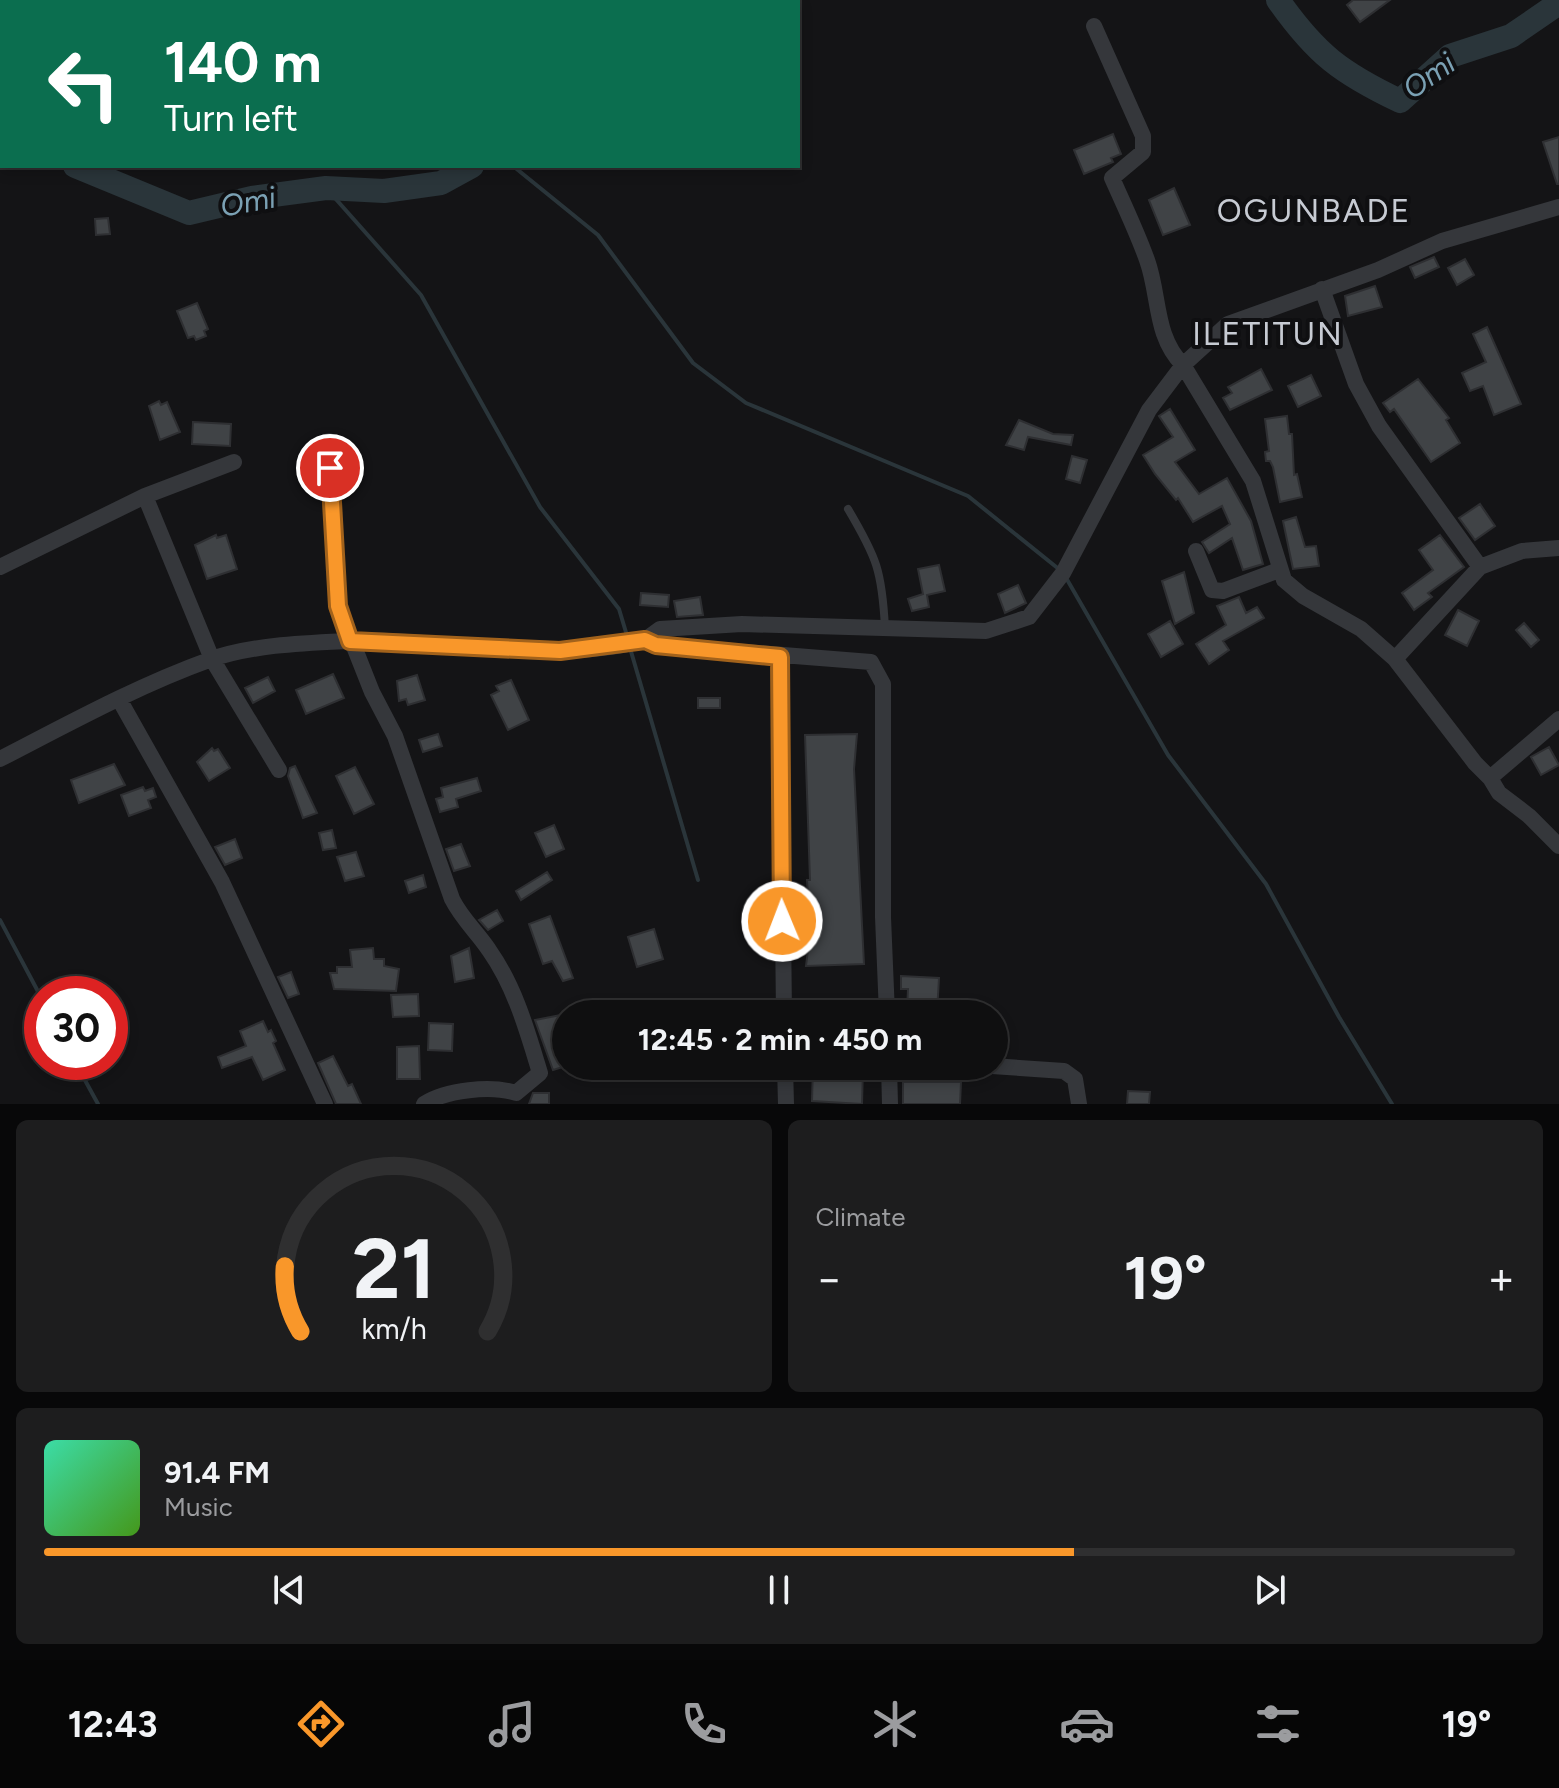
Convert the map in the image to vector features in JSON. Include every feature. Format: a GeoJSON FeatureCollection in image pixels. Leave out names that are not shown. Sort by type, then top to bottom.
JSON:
{"type":"FeatureCollection","features":[{"type":"Feature","properties":{"kind":"street"},"geometry":{"type":"LineString","coordinates":[[1094,26],[1143,136],[1143,152],[1112,178],[1147,259],[1162,332],[1169,351],[1183,365],[1253,481],[1279,570],[1292,589],[1361,629],[1395,659],[1499,793],[1529,816],[1559,846]]}},
{"type":"Feature","properties":{"kind":"street"},"geometry":{"type":"LineString","coordinates":[[639,642],[660,629],[672,627],[742,624],[986,631],[1029,617],[1063,573],[1149,410],[1183,365],[1228,324],[1378,270],[1442,241],[1559,207]]}},
{"type":"Feature","properties":{"kind":"street"},"geometry":{"type":"LineString","coordinates":[[1322,289],[1356,384],[1379,426],[1480,567]]}},
{"type":"Feature","properties":{"kind":"street"},"geometry":{"type":"LineString","coordinates":[[329,441],[338,606],[350,641],[395,736],[452,899],[463,921],[489,949],[519,1003],[540,1073],[517,1099],[506,1090],[465,1092],[435,1096],[424,1104]]}},
{"type":"Feature","properties":{"kind":"street"},"geometry":{"type":"LineString","coordinates":[[0,567],[145,496],[234,462]]}},
{"type":"Feature","properties":{"kind":"street"},"geometry":{"type":"LineString","coordinates":[[145,496],[212,659],[279,770]]}},
{"type":"Feature","properties":{"kind":"street"},"geometry":{"type":"LineString","coordinates":[[1395,659],[1480,567],[1522,551],[1559,548]]}},
{"type":"Feature","properties":{"kind":"street"},"geometry":{"type":"LineString","coordinates":[[1196,551],[1212,590],[1223,591],[1279,570]]}},
{"type":"Feature","properties":{"kind":"street"},"geometry":{"type":"LineString","coordinates":[[0,759],[119,699],[212,659],[350,641],[560,651],[639,642],[780,657],[871,662],[883,684],[883,917],[886,1000]]}},
{"type":"Feature","properties":{"kind":"street"},"geometry":{"type":"LineString","coordinates":[[780,657],[784,1000]]}},
{"type":"Feature","properties":{"kind":"street"},"geometry":{"type":"LineString","coordinates":[[119,699],[222,882],[325,1104]]}},
{"type":"Feature","properties":{"kind":"street"},"geometry":{"type":"LineString","coordinates":[[1490,778],[1559,719]]}},
{"type":"Feature","properties":{"kind":"street"},"geometry":{"type":"LineString","coordinates":[[1008,1067],[1064,1071],[1075,1079],[1079,1104]]}},
{"type":"Feature","properties":{"kind":"street"},"geometry":{"type":"LineString","coordinates":[[785,1080],[786,1104]]}},
{"type":"Feature","properties":{"kind":"street"},"geometry":{"type":"LineString","coordinates":[[889,1080],[890,1104]]}},
{"type":"Feature","properties":{"kind":"lane"},"geometry":{"type":"LineString","coordinates":[[848,509],[875,553],[883,593],[885,628]]}},
{"type":"Feature","properties":{"kind":"building"},"geometry":{"type":"Polygon","coordinates":[[[1353,0],[1390,0],[1360,22],[1347,5],[1353,0]]]}},
{"type":"Feature","properties":{"kind":"building"},"geometry":{"type":"Polygon","coordinates":[[[1113,134],[1121,154],[1111,158],[1113,162],[1084,174],[1074,150],[1113,134]]]}},
{"type":"Feature","properties":{"kind":"building"},"geometry":{"type":"Polygon","coordinates":[[[1559,137],[1559,184],[1557,184],[1543,142],[1559,137]]]}},
{"type":"Feature","properties":{"kind":"building"},"geometry":{"type":"Polygon","coordinates":[[[1174,188],[1190,225],[1163,235],[1149,200],[1174,188]]]}},
{"type":"Feature","properties":{"kind":"building"},"geometry":{"type":"Polygon","coordinates":[[[108,218],[110,234],[96,235],[95,219],[108,218]]]}},
{"type":"Feature","properties":{"kind":"building"},"geometry":{"type":"Polygon","coordinates":[[[1434,257],[1439,267],[1415,278],[1410,267],[1434,257]]]}},
{"type":"Feature","properties":{"kind":"building"},"geometry":{"type":"Polygon","coordinates":[[[1465,259],[1474,275],[1457,285],[1448,268],[1465,259]]]}},
{"type":"Feature","properties":{"kind":"building"},"geometry":{"type":"Polygon","coordinates":[[[1375,286],[1382,307],[1348,316],[1345,296],[1375,286]]]}},
{"type":"Feature","properties":{"kind":"building"},"geometry":{"type":"Polygon","coordinates":[[[197,303],[208,329],[204,331],[206,336],[196,340],[194,336],[188,338],[177,311],[197,303]]]}},
{"type":"Feature","properties":{"kind":"building"},"geometry":{"type":"Polygon","coordinates":[[[1487,327],[1521,404],[1494,415],[1483,386],[1470,391],[1462,373],[1486,362],[1473,334],[1487,327]]]}},
{"type":"Feature","properties":{"kind":"building"},"geometry":{"type":"Polygon","coordinates":[[[1261,369],[1272,390],[1230,410],[1223,398],[1232,393],[1228,387],[1261,369]]]}},
{"type":"Feature","properties":{"kind":"building"},"geometry":{"type":"Polygon","coordinates":[[[1311,375],[1321,396],[1298,407],[1288,386],[1311,375]]]}},
{"type":"Feature","properties":{"kind":"building"},"geometry":{"type":"Polygon","coordinates":[[[1418,379],[1449,418],[1446,420],[1460,443],[1431,462],[1394,409],[1390,412],[1383,403],[1418,379]]]}},
{"type":"Feature","properties":{"kind":"building"},"geometry":{"type":"Polygon","coordinates":[[[159,401],[161,405],[167,402],[180,432],[160,440],[149,406],[159,401]]]}},
{"type":"Feature","properties":{"kind":"building"},"geometry":{"type":"Polygon","coordinates":[[[1170,409],[1195,450],[1175,462],[1199,494],[1227,478],[1251,521],[1263,564],[1243,570],[1232,538],[1209,553],[1202,542],[1230,524],[1222,506],[1193,522],[1143,455],[1173,437],[1159,416],[1170,409]]]}},
{"type":"Feature","properties":{"kind":"building"},"geometry":{"type":"Polygon","coordinates":[[[1287,416],[1289,434],[1292,434],[1294,475],[1297,474],[1302,497],[1280,502],[1273,467],[1270,461],[1266,461],[1265,452],[1269,451],[1265,419],[1287,416]]]}},
{"type":"Feature","properties":{"kind":"building"},"geometry":{"type":"Polygon","coordinates":[[[1019,420],[1053,434],[1073,435],[1071,445],[1028,437],[1024,450],[1006,445],[1019,420]]]}},
{"type":"Feature","properties":{"kind":"building"},"geometry":{"type":"Polygon","coordinates":[[[193,422],[231,424],[230,446],[192,444],[193,422]]]}},
{"type":"Feature","properties":{"kind":"building"},"geometry":{"type":"Polygon","coordinates":[[[1072,456],[1087,460],[1080,483],[1066,479],[1072,456]]]}},
{"type":"Feature","properties":{"kind":"building"},"geometry":{"type":"Polygon","coordinates":[[[1480,504],[1495,526],[1475,540],[1459,518],[1480,504]]]}},
{"type":"Feature","properties":{"kind":"building"},"geometry":{"type":"Polygon","coordinates":[[[1296,517],[1305,547],[1316,546],[1319,566],[1293,569],[1283,521],[1296,517]]]}},
{"type":"Feature","properties":{"kind":"building"},"geometry":{"type":"Polygon","coordinates":[[[216,535],[217,538],[226,535],[237,569],[207,579],[195,545],[216,535]]]}},
{"type":"Feature","properties":{"kind":"building"},"geometry":{"type":"Polygon","coordinates":[[[1440,535],[1464,567],[1428,593],[1432,597],[1414,610],[1402,593],[1433,570],[1419,550],[1440,535]]]}},
{"type":"Feature","properties":{"kind":"building"},"geometry":{"type":"Polygon","coordinates":[[[939,565],[945,591],[927,595],[929,607],[912,611],[908,599],[923,594],[918,569],[939,565]]]}},
{"type":"Feature","properties":{"kind":"building"},"geometry":{"type":"Polygon","coordinates":[[[1184,572],[1194,613],[1175,624],[1162,581],[1184,572]]]}},
{"type":"Feature","properties":{"kind":"building"},"geometry":{"type":"Polygon","coordinates":[[[1018,585],[1026,603],[1005,613],[998,594],[1018,585]]]}},
{"type":"Feature","properties":{"kind":"building"},"geometry":{"type":"Polygon","coordinates":[[[641,593],[669,595],[668,607],[640,605],[641,593]]]}},
{"type":"Feature","properties":{"kind":"building"},"geometry":{"type":"Polygon","coordinates":[[[700,597],[703,615],[677,617],[674,601],[700,597]]]}},
{"type":"Feature","properties":{"kind":"building"},"geometry":{"type":"Polygon","coordinates":[[[1239,597],[1246,613],[1257,607],[1264,618],[1223,641],[1229,650],[1209,664],[1196,644],[1226,625],[1217,606],[1239,597]]]}},
{"type":"Feature","properties":{"kind":"building"},"geometry":{"type":"Polygon","coordinates":[[[1458,610],[1479,621],[1467,646],[1445,635],[1458,610]]]}},
{"type":"Feature","properties":{"kind":"building"},"geometry":{"type":"Polygon","coordinates":[[[1170,621],[1183,644],[1161,657],[1148,634],[1170,621]]]}},
{"type":"Feature","properties":{"kind":"building"},"geometry":{"type":"Polygon","coordinates":[[[1524,623],[1539,640],[1531,647],[1516,630],[1524,623]]]}},
{"type":"Feature","properties":{"kind":"building"},"geometry":{"type":"Polygon","coordinates":[[[333,674],[344,698],[306,714],[296,690],[333,674]]]}},
{"type":"Feature","properties":{"kind":"building"},"geometry":{"type":"Polygon","coordinates":[[[417,675],[425,700],[408,705],[406,699],[399,701],[397,681],[417,675]]]}},
{"type":"Feature","properties":{"kind":"building"},"geometry":{"type":"Polygon","coordinates":[[[268,677],[275,691],[253,703],[245,688],[268,677]]]}},
{"type":"Feature","properties":{"kind":"building"},"geometry":{"type":"Polygon","coordinates":[[[511,680],[529,720],[508,730],[491,695],[499,691],[496,686],[511,680]]]}},
{"type":"Feature","properties":{"kind":"building"},"geometry":{"type":"Polygon","coordinates":[[[698,698],[720,698],[720,708],[698,708],[698,698]]]}},
{"type":"Feature","properties":{"kind":"building"},"geometry":{"type":"Polygon","coordinates":[[[438,734],[442,746],[423,752],[419,740],[438,734]]]}},
{"type":"Feature","properties":{"kind":"building"},"geometry":{"type":"Polygon","coordinates":[[[857,734],[854,769],[864,964],[806,966],[810,933],[807,880],[810,880],[805,735],[857,734]]]}},
{"type":"Feature","properties":{"kind":"building"},"geometry":{"type":"Polygon","coordinates":[[[1549,747],[1559,765],[1541,775],[1531,757],[1549,747]]]}},
{"type":"Feature","properties":{"kind":"building"},"geometry":{"type":"Polygon","coordinates":[[[212,748],[214,751],[218,749],[230,768],[209,781],[197,762],[212,748]]]}},
{"type":"Feature","properties":{"kind":"building"},"geometry":{"type":"Polygon","coordinates":[[[114,764],[125,785],[79,803],[71,780],[114,764]]]}},
{"type":"Feature","properties":{"kind":"building"},"geometry":{"type":"Polygon","coordinates":[[[295,766],[317,813],[303,818],[288,776],[290,768],[295,766]]]}},
{"type":"Feature","properties":{"kind":"building"},"geometry":{"type":"Polygon","coordinates":[[[355,767],[374,804],[354,814],[336,776],[355,767]]]}},
{"type":"Feature","properties":{"kind":"building"},"geometry":{"type":"Polygon","coordinates":[[[477,778],[481,791],[456,799],[458,807],[440,812],[436,799],[443,797],[441,788],[477,778]]]}},
{"type":"Feature","properties":{"kind":"building"},"geometry":{"type":"Polygon","coordinates":[[[143,787],[145,791],[153,788],[156,797],[148,800],[151,808],[129,816],[121,795],[143,787]]]}},
{"type":"Feature","properties":{"kind":"building"},"geometry":{"type":"Polygon","coordinates":[[[554,825],[564,849],[546,857],[535,833],[554,825]]]}},
{"type":"Feature","properties":{"kind":"building"},"geometry":{"type":"Polygon","coordinates":[[[332,830],[336,848],[323,850],[319,833],[332,830]]]}},
{"type":"Feature","properties":{"kind":"building"},"geometry":{"type":"Polygon","coordinates":[[[235,839],[242,858],[225,865],[215,847],[235,839]]]}},
{"type":"Feature","properties":{"kind":"building"},"geometry":{"type":"Polygon","coordinates":[[[461,844],[470,866],[454,871],[446,849],[461,844]]]}},
{"type":"Feature","properties":{"kind":"building"},"geometry":{"type":"Polygon","coordinates":[[[356,852],[364,876],[345,881],[337,857],[356,852]]]}},
{"type":"Feature","properties":{"kind":"building"},"geometry":{"type":"Polygon","coordinates":[[[547,872],[552,880],[521,900],[516,891],[547,872]]]}},
{"type":"Feature","properties":{"kind":"building"},"geometry":{"type":"Polygon","coordinates":[[[423,875],[426,887],[409,893],[405,881],[423,875]]]}},
{"type":"Feature","properties":{"kind":"building"},"geometry":{"type":"Polygon","coordinates":[[[497,910],[503,921],[488,930],[479,920],[497,910]]]}},
{"type":"Feature","properties":{"kind":"building"},"geometry":{"type":"Polygon","coordinates":[[[550,916],[573,978],[563,981],[552,961],[543,964],[529,924],[550,916]]]}},
{"type":"Feature","properties":{"kind":"building"},"geometry":{"type":"Polygon","coordinates":[[[654,929],[663,959],[637,967],[628,937],[654,929]]]}},
{"type":"Feature","properties":{"kind":"building"},"geometry":{"type":"Polygon","coordinates":[[[373,948],[374,959],[384,959],[384,966],[399,969],[396,991],[334,989],[330,973],[337,973],[337,967],[352,967],[350,950],[373,948]]]}},
{"type":"Feature","properties":{"kind":"building"},"geometry":{"type":"Polygon","coordinates":[[[469,948],[474,978],[455,982],[451,956],[469,948]]]}},
{"type":"Feature","properties":{"kind":"building"},"geometry":{"type":"Polygon","coordinates":[[[291,972],[299,994],[288,998],[278,977],[291,972]]]}},
{"type":"Feature","properties":{"kind":"building"},"geometry":{"type":"Polygon","coordinates":[[[901,976],[939,978],[938,1000],[908,1000],[908,989],[901,989],[901,976]]]}},
{"type":"Feature","properties":{"kind":"building"},"geometry":{"type":"Polygon","coordinates":[[[418,994],[419,1016],[393,1017],[391,995],[418,994]]]}},
{"type":"Feature","properties":{"kind":"building"},"geometry":{"type":"Polygon","coordinates":[[[552,1017],[552,1067],[535,1020],[552,1017]]]}},
{"type":"Feature","properties":{"kind":"building"},"geometry":{"type":"Polygon","coordinates":[[[263,1021],[276,1041],[273,1043],[285,1070],[263,1080],[252,1057],[222,1068],[218,1057],[246,1046],[240,1031],[263,1021]]]}},
{"type":"Feature","properties":{"kind":"building"},"geometry":{"type":"Polygon","coordinates":[[[429,1023],[453,1024],[452,1051],[428,1050],[429,1023]]]}},
{"type":"Feature","properties":{"kind":"building"},"geometry":{"type":"Polygon","coordinates":[[[419,1046],[420,1079],[397,1079],[397,1047],[419,1046]]]}},
{"type":"Feature","properties":{"kind":"building"},"geometry":{"type":"Polygon","coordinates":[[[333,1056],[361,1104],[336,1104],[318,1063],[333,1056]]]}},
{"type":"Feature","properties":{"kind":"building"},"geometry":{"type":"Polygon","coordinates":[[[813,1080],[863,1080],[862,1104],[812,1101],[813,1080]]]}},
{"type":"Feature","properties":{"kind":"building"},"geometry":{"type":"Polygon","coordinates":[[[903,1082],[961,1082],[960,1104],[903,1104],[903,1082]]]}},
{"type":"Feature","properties":{"kind":"building"},"geometry":{"type":"Polygon","coordinates":[[[1128,1091],[1150,1092],[1149,1104],[1127,1104],[1128,1091]]]}},
{"type":"Feature","properties":{"kind":"building"},"geometry":{"type":"Polygon","coordinates":[[[533,1093],[549,1093],[549,1104],[529,1104],[533,1093]]]}},
{"type":"Feature","properties":{"kind":"waterway","name":"Omi"},"geometry":{"type":"LineString","coordinates":[[1278,0],[1305,35],[1331,60],[1361,81],[1400,101],[1450,56],[1511,36],[1559,3]]}},
{"type":"Feature","properties":{"kind":"waterway","name":"Omi"},"geometry":{"type":"LineString","coordinates":[[80,168],[189,213],[252,198],[326,188],[384,191],[441,183],[468,168]]}},
{"type":"Feature","properties":{"kind":"waterway"},"geometry":{"type":"LineString","coordinates":[[515,168],[598,235],[693,363],[746,403],[968,496],[1060,570]]}},
{"type":"Feature","properties":{"kind":"waterway"},"geometry":{"type":"LineString","coordinates":[[326,188],[421,295],[540,507],[619,609],[628,639]]}},
{"type":"Feature","properties":{"kind":"waterway"},"geometry":{"type":"LineString","coordinates":[[1065,576],[1168,755],[1266,884],[1339,1017],[1392,1104]]}},
{"type":"Feature","properties":{"kind":"waterway"},"geometry":{"type":"LineString","coordinates":[[630,648],[698,880]]}},
{"type":"Feature","properties":{"kind":"waterway"},"geometry":{"type":"LineString","coordinates":[[0,920],[30,976]]}},
{"type":"Feature","properties":{"kind":"waterway"},"geometry":{"type":"LineString","coordinates":[[85,1080],[98,1104]]}},
{"type":"Feature","properties":{"kind":"district","name":"OGUNBADE"},"geometry":{"type":"Point","coordinates":[1314,211]}},
{"type":"Feature","properties":{"kind":"district","name":"ILETITUN"},"geometry":{"type":"Point","coordinates":[1268,334]}},
{"type":"Feature","properties":{"kind":"route"},"geometry":{"type":"LineString","coordinates":[[330,468],[338,606],[350,641],[560,651],[612,647],[645,640],[656,645],[780,657],[782,921]]}}]}
